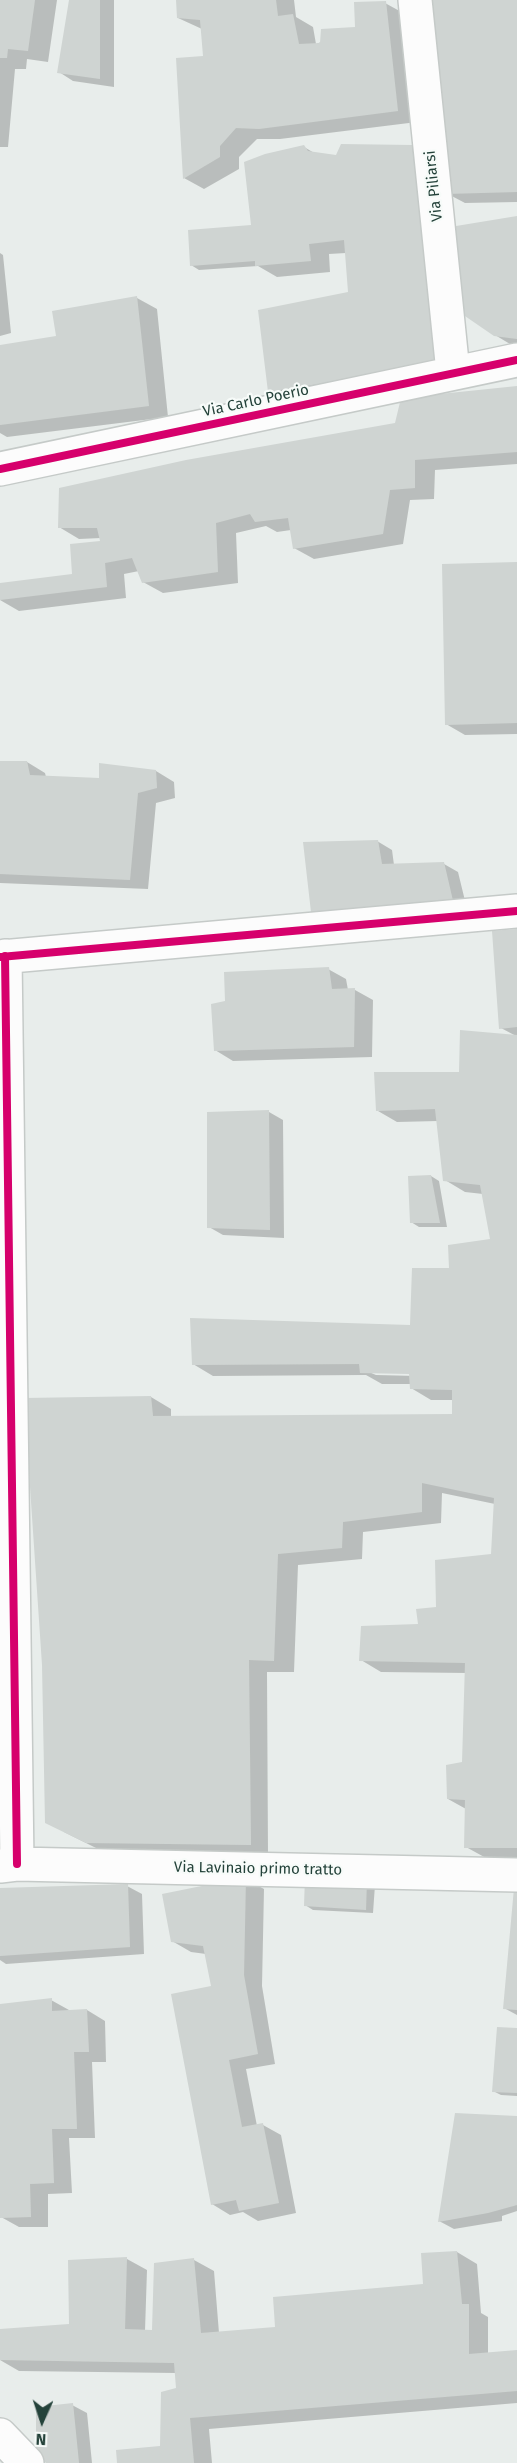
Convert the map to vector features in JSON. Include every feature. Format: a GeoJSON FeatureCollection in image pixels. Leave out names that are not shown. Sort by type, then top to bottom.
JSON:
{"type":"FeatureCollection","features":[{"type":"Feature","properties":{"kind":"street","name":"Via Piliarsi"},"geometry":{"type":"LineString","coordinates":[[415,0],[453,372]]}},
{"type":"Feature","properties":{"kind":"street","name":"Via Carlo Poerio"},"geometry":{"type":"LineString","coordinates":[[0,469],[517,360]]}},
{"type":"Feature","properties":{"kind":"street"},"geometry":{"type":"LineString","coordinates":[[9,1865],[3,957],[517,911]]}},
{"type":"Feature","properties":{"kind":"street","name":"Via Lavinaio primo tratto"},"geometry":{"type":"LineString","coordinates":[[9,1865],[517,1875]]}},
{"type":"Feature","properties":{"kind":"street"},"geometry":{"type":"LineString","coordinates":[[0,2435],[27,2463]]}},
{"type":"Feature","properties":{"kind":"building"},"geometry":{"type":"Polygon","coordinates":[[[0,0],[35,0],[28,51],[8,49],[7,58],[0,58],[0,0]]]}},
{"type":"Feature","properties":{"kind":"building"},"geometry":{"type":"Polygon","coordinates":[[[69,0],[100,0],[100,79],[57,73],[69,0]]]}},
{"type":"Feature","properties":{"kind":"building"},"geometry":{"type":"Polygon","coordinates":[[[176,0],[276,0],[278,16],[293,14],[299,44],[320,43],[321,29],[355,27],[354,2],[386,1],[398,111],[259,129],[236,128],[220,146],[220,157],[183,179],[176,58],[203,56],[200,20],[177,18],[176,0]]]}},
{"type":"Feature","properties":{"kind":"building"},"geometry":{"type":"Polygon","coordinates":[[[422,0],[517,0],[517,192],[445,194],[422,0]]]}},
{"type":"Feature","properties":{"kind":"building"},"geometry":{"type":"Polygon","coordinates":[[[341,144],[412,145],[437,365],[268,392],[258,310],[348,292],[344,240],[309,244],[311,261],[255,266],[255,261],[190,266],[188,230],[251,225],[244,162],[265,154],[304,145],[308,151],[336,155],[341,144]]]}},
{"type":"Feature","properties":{"kind":"building"},"geometry":{"type":"Polygon","coordinates":[[[517,216],[517,339],[494,336],[462,314],[450,227],[517,216]]]}},
{"type":"Feature","properties":{"kind":"building"},"geometry":{"type":"Polygon","coordinates":[[[137,296],[149,406],[0,425],[0,345],[56,336],[52,311],[137,296]]]}},
{"type":"Feature","properties":{"kind":"building"},"geometry":{"type":"Polygon","coordinates":[[[517,386],[517,452],[415,460],[415,488],[390,490],[383,534],[293,549],[288,518],[255,522],[250,514],[216,523],[218,572],[142,583],[132,558],[105,563],[107,587],[0,600],[0,583],[72,574],[70,544],[100,541],[97,528],[58,528],[59,488],[186,460],[395,423],[401,398],[517,386]]]}},
{"type":"Feature","properties":{"kind":"building"},"geometry":{"type":"Polygon","coordinates":[[[517,562],[517,723],[445,725],[442,564],[517,562]]]}},
{"type":"Feature","properties":{"kind":"building"},"geometry":{"type":"Polygon","coordinates":[[[0,761],[27,761],[30,775],[99,778],[99,763],[156,770],[157,788],[138,793],[130,880],[0,874],[0,761]]]}},
{"type":"Feature","properties":{"kind":"building"},"geometry":{"type":"Polygon","coordinates":[[[378,840],[382,864],[444,862],[454,905],[312,921],[303,842],[378,840]]]}},
{"type":"Feature","properties":{"kind":"building"},"geometry":{"type":"Polygon","coordinates":[[[517,929],[517,1027],[499,1029],[492,931],[517,929]]]}},
{"type":"Feature","properties":{"kind":"building"},"geometry":{"type":"Polygon","coordinates":[[[329,967],[332,989],[355,988],[354,1047],[214,1051],[211,1004],[225,1001],[224,972],[329,967]]]}},
{"type":"Feature","properties":{"kind":"building"},"geometry":{"type":"Polygon","coordinates":[[[460,1030],[517,1035],[517,1848],[464,1848],[465,1800],[447,1799],[446,1765],[462,1762],[465,1663],[359,1661],[361,1626],[418,1624],[416,1609],[436,1607],[435,1560],[491,1554],[494,1498],[422,1483],[422,1512],[343,1522],[342,1548],[278,1554],[274,1661],[249,1660],[251,1845],[86,1843],[45,1823],[42,1665],[24,1398],[151,1396],[153,1416],[452,1414],[452,1390],[410,1389],[409,1374],[360,1373],[359,1364],[192,1365],[190,1318],[410,1325],[412,1268],[449,1268],[448,1245],[490,1239],[480,1185],[443,1181],[435,1109],[376,1111],[374,1072],[459,1072],[460,1030]]]}},
{"type":"Feature","properties":{"kind":"building"},"geometry":{"type":"Polygon","coordinates":[[[269,1110],[270,1230],[207,1228],[207,1112],[269,1110]]]}},
{"type":"Feature","properties":{"kind":"building"},"geometry":{"type":"Polygon","coordinates":[[[431,1175],[440,1223],[410,1223],[408,1176],[431,1175]]]}},
{"type":"Feature","properties":{"kind":"building"},"geometry":{"type":"Polygon","coordinates":[[[305,1876],[367,1879],[366,1910],[304,1906],[305,1876]]]}},
{"type":"Feature","properties":{"kind":"building"},"geometry":{"type":"Polygon","coordinates":[[[246,1877],[244,1975],[258,2054],[229,2060],[242,2127],[263,2123],[279,2203],[239,2211],[236,2200],[211,2205],[171,1994],[211,1986],[203,1946],[171,1942],[162,1894],[246,1877]]]}},
{"type":"Feature","properties":{"kind":"building"},"geometry":{"type":"Polygon","coordinates":[[[128,1884],[130,1947],[0,1956],[0,1888],[128,1884]]]}},
{"type":"Feature","properties":{"kind":"building"},"geometry":{"type":"Polygon","coordinates":[[[514,1888],[517,1889],[517,2010],[503,2009],[514,1888]]]}},
{"type":"Feature","properties":{"kind":"building"},"geometry":{"type":"Polygon","coordinates":[[[52,1998],[52,2011],[87,2009],[89,2052],[74,2052],[77,2129],[52,2129],[54,2183],[30,2184],[31,2217],[0,2218],[0,2004],[52,1998]]]}},
{"type":"Feature","properties":{"kind":"building"},"geometry":{"type":"Polygon","coordinates":[[[497,2027],[517,2028],[517,2093],[492,2092],[497,2027]]]}},
{"type":"Feature","properties":{"kind":"building"},"geometry":{"type":"Polygon","coordinates":[[[455,2113],[517,2116],[517,2205],[438,2222],[455,2113]]]}},
{"type":"Feature","properties":{"kind":"building"},"geometry":{"type":"Polygon","coordinates":[[[457,2251],[462,2304],[469,2304],[469,2354],[517,2350],[517,2391],[190,2418],[194,2463],[117,2463],[116,2450],[160,2446],[161,2392],[176,2388],[174,2363],[0,2360],[0,2329],[69,2324],[68,2260],[127,2257],[125,2329],[152,2330],[154,2263],[194,2258],[201,2333],[275,2327],[273,2297],[423,2284],[421,2253],[457,2251]]]}},
{"type":"Feature","properties":{"kind":"building"},"geometry":{"type":"Polygon","coordinates":[[[73,2403],[79,2463],[46,2463],[36,2454],[36,2407],[73,2403]]]}},
{"type":"Feature","properties":{"kind":"cycle path"},"geometry":{"type":"LineString","coordinates":[[0,469],[517,360]]}},
{"type":"Feature","properties":{"kind":"cycle path"},"geometry":{"type":"LineString","coordinates":[[0,957],[517,911]]}},
{"type":"Feature","properties":{"kind":"cycle path"},"geometry":{"type":"LineString","coordinates":[[5,956],[17,1864]]}}]}
